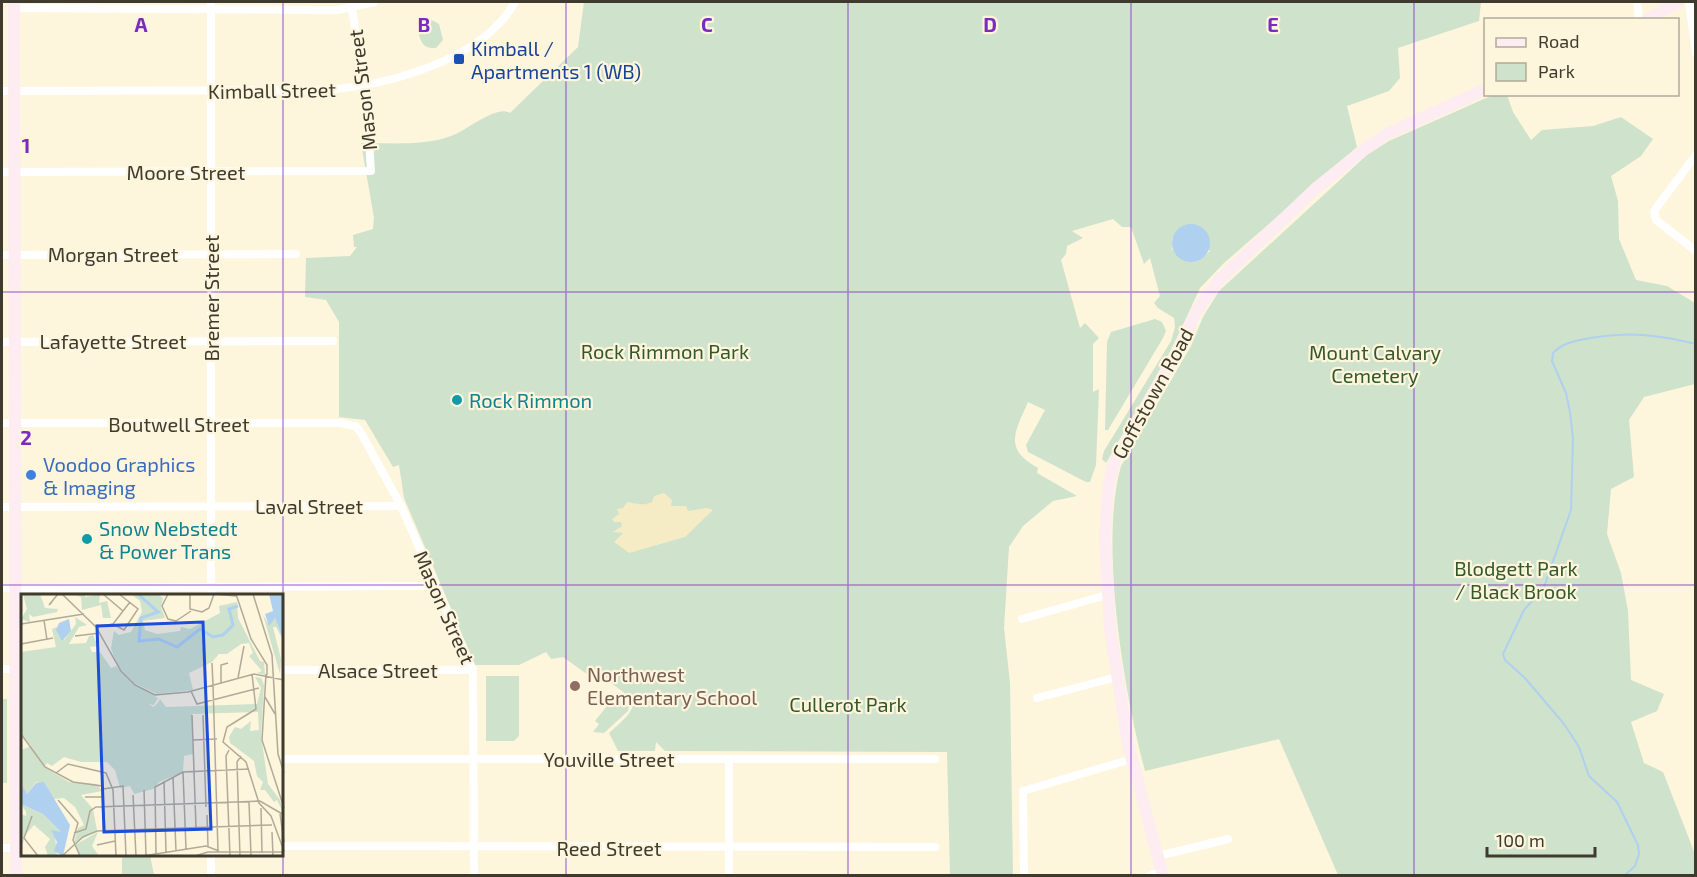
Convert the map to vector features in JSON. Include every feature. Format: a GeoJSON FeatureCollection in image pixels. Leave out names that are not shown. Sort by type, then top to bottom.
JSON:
{"type":"FeatureCollection","features":[{"type":"Feature","properties":{"kind":"main road"},"geometry":{"type":"LineString","coordinates":[[1650,18],[1678,2]]}},
{"type":"Feature","properties":{"kind":"main road"},"geometry":{"type":"LineString","coordinates":[[14,5],[8,91],[15,172],[16,588],[19,669],[19,848],[16,876]]}},
{"type":"Feature","properties":{"kind":"main road","name":"Goffstown Road"},"geometry":{"type":"LineString","coordinates":[[1162,874],[1132,759],[1117,677],[1107,595],[1106,519],[1111,471],[1203,299],[1250,249],[1341,167],[1387,134],[1484,89]]}},
{"type":"Feature","properties":{"kind":"street"},"geometry":{"type":"LineString","coordinates":[[14,5],[294,5],[352,8],[374,2]]}},
{"type":"Feature","properties":{"kind":"street","name":"Kimball Street"},"geometry":{"type":"LineString","coordinates":[[8,91],[323,90],[364,87],[419,70],[471,45],[492,31],[515,2]]}},
{"type":"Feature","properties":{"kind":"street"},"geometry":{"type":"LineString","coordinates":[[1637,2],[1639,18]]}},
{"type":"Feature","properties":{"kind":"street"},"geometry":{"type":"LineString","coordinates":[[1689,2],[1695,52]]}},
{"type":"Feature","properties":{"kind":"street","name":"Bremer Street"},"geometry":{"type":"LineString","coordinates":[[211,5],[211,591]]}},
{"type":"Feature","properties":{"kind":"street","name":"Mason Street"},"geometry":{"type":"LineString","coordinates":[[352,8],[364,87],[371,171]]}},
{"type":"Feature","properties":{"kind":"street"},"geometry":{"type":"LineString","coordinates":[[1695,154],[1654,211],[1656,220],[1695,251]]}},
{"type":"Feature","properties":{"kind":"street","name":"Moore Street"},"geometry":{"type":"LineString","coordinates":[[2,172],[371,171]]}},
{"type":"Feature","properties":{"kind":"street","name":"Morgan Street"},"geometry":{"type":"LineString","coordinates":[[2,255],[296,254]]}},
{"type":"Feature","properties":{"kind":"street","name":"Lafayette Street"},"geometry":{"type":"LineString","coordinates":[[2,342],[333,341]]}},
{"type":"Feature","properties":{"kind":"street","name":"Boutwell Street"},"geometry":{"type":"LineString","coordinates":[[2,423],[211,425],[341,423],[355,426]]}},
{"type":"Feature","properties":{"kind":"street","name":"Mason Street"},"geometry":{"type":"LineString","coordinates":[[355,426],[381,465],[401,506],[473,670],[474,876]]}},
{"type":"Feature","properties":{"kind":"street","name":"Laval Street"},"geometry":{"type":"LineString","coordinates":[[2,507],[401,506]]}},
{"type":"Feature","properties":{"kind":"street"},"geometry":{"type":"LineString","coordinates":[[2,588],[211,591],[436,586]]}},
{"type":"Feature","properties":{"kind":"street"},"geometry":{"type":"LineString","coordinates":[[1023,619],[1107,595]]}},
{"type":"Feature","properties":{"kind":"street"},"geometry":{"type":"LineString","coordinates":[[2,669],[19,669]]}},
{"type":"Feature","properties":{"kind":"street","name":"Alsace Street"},"geometry":{"type":"LineString","coordinates":[[284,670],[473,670]]}},
{"type":"Feature","properties":{"kind":"street"},"geometry":{"type":"LineString","coordinates":[[1037,698],[1117,677]]}},
{"type":"Feature","properties":{"kind":"street","name":"Youville Street"},"geometry":{"type":"LineString","coordinates":[[284,759],[935,759]]}},
{"type":"Feature","properties":{"kind":"street"},"geometry":{"type":"LineString","coordinates":[[729,759],[729,876]]}},
{"type":"Feature","properties":{"kind":"street"},"geometry":{"type":"LineString","coordinates":[[1024,876],[1023,791],[1132,759]]}},
{"type":"Feature","properties":{"kind":"street"},"geometry":{"type":"LineString","coordinates":[[1158,856],[1228,839]]}},
{"type":"Feature","properties":{"kind":"street","name":"Reed Street"},"geometry":{"type":"LineString","coordinates":[[284,846],[935,847]]}},
{"type":"Feature","properties":{"kind":"street"},"geometry":{"type":"LineString","coordinates":[[2,848],[19,848]]}},
{"type":"Feature","properties":{"kind":"street"},"geometry":{"type":"LineString","coordinates":[[211,856],[211,876]]}},
{"type":"Feature","properties":{"kind":"street"},"geometry":{"type":"LineString","coordinates":[[1149,876],[1162,874]]}},
{"type":"Feature","properties":{"kind":"green space","name":"Rock Rimmon Park"},"geometry":{"type":"Polygon","coordinates":[[[584,2],[1481,2],[1479,21],[1398,48],[1400,78],[1389,91],[1347,106],[1357,147],[1224,263],[1200,288],[1172,349],[1106,463],[1102,459],[1104,451],[1171,341],[1175,327],[1174,318],[1154,303],[1160,296],[1150,258],[1144,264],[1131,227],[1122,227],[1113,219],[1072,231],[1083,238],[1067,246],[1066,254],[1061,260],[1080,328],[1085,323],[1099,338],[1093,344],[1093,392],[1099,389],[1096,465],[1090,482],[1086,482],[1028,452],[1026,445],[1045,410],[1028,402],[1016,431],[1016,447],[1027,461],[1038,468],[1037,473],[1077,496],[1053,501],[1023,526],[1009,547],[1004,628],[1010,683],[1013,875],[950,875],[947,752],[665,751],[656,742],[655,751],[618,751],[609,733],[628,715],[632,709],[632,703],[624,692],[603,677],[598,682],[563,657],[551,659],[546,652],[519,665],[475,665],[404,498],[399,465],[393,467],[365,420],[339,417],[339,322],[326,300],[305,297],[306,258],[350,256],[357,247],[354,247],[353,235],[373,229],[374,218],[361,143],[407,143],[441,139],[497,112],[510,113],[578,47],[584,2]],[[1178,230],[1172,239],[1172,249],[1193,261],[1202,258],[1210,251],[1178,230]]]}},
{"type":"Feature","properties":{"kind":"green space"},"geometry":{"type":"Polygon","coordinates":[[[428,18],[439,24],[443,40],[436,48],[425,46],[417,29],[420,21],[428,18]]]}},
{"type":"Feature","properties":{"kind":"green space","name":"Mount Calvary Cemetery"},"geometry":{"type":"Polygon","coordinates":[[[1491,96],[1507,96],[1513,112],[1531,140],[1542,130],[1593,126],[1621,117],[1653,139],[1641,156],[1611,176],[1618,201],[1619,239],[1636,280],[1667,286],[1695,303],[1695,384],[1644,397],[1629,420],[1634,477],[1611,489],[1607,534],[1621,573],[1628,611],[1631,680],[1664,694],[1657,711],[1631,722],[1644,763],[1663,772],[1695,854],[1695,875],[1338,875],[1279,739],[1145,771],[1122,661],[1113,576],[1115,498],[1121,466],[1191,346],[1203,317],[1219,291],[1367,155],[1389,141],[1491,96]]]}},
{"type":"Feature","properties":{"kind":"green space"},"geometry":{"type":"Polygon","coordinates":[[[1155,319],[1162,322],[1166,331],[1163,338],[1108,430],[1105,430],[1107,342],[1111,332],[1155,319]]]}},
{"type":"Feature","properties":{"kind":"green space"},"geometry":{"type":"Polygon","coordinates":[[[486,676],[519,676],[519,736],[514,741],[486,741],[486,676]]]}},
{"type":"Feature","properties":{"kind":"green space"},"geometry":{"type":"Polygon","coordinates":[[[615,696],[629,707],[628,711],[604,733],[593,732],[599,724],[595,721],[615,696]]]}},
{"type":"Feature","properties":{"kind":"green space"},"geometry":{"type":"Polygon","coordinates":[[[2,699],[7,699],[7,783],[2,783],[2,699]]]}},
{"type":"Feature","properties":{"kind":"green space"},"geometry":{"type":"Polygon","coordinates":[[[122,856],[150,856],[154,875],[122,875],[122,856]]]}},
{"type":"Feature","properties":{"kind":"sand"},"geometry":{"type":"Polygon","coordinates":[[[664,493],[672,500],[671,506],[686,506],[688,511],[707,508],[713,510],[685,537],[629,553],[614,542],[623,533],[613,532],[622,526],[621,522],[614,522],[612,519],[619,514],[617,509],[623,508],[627,502],[640,504],[652,502],[654,496],[664,493]]]}},
{"type":"Feature","properties":{"kind":"water"},"geometry":{"type":"Polygon","coordinates":[[[1191,224],[1198,225],[1204,230],[1209,236],[1209,250],[1204,256],[1198,261],[1191,262],[1184,261],[1178,256],[1173,250],[1172,243],[1173,236],[1178,230],[1184,225],[1191,224]]]}},
{"type":"Feature","properties":{"kind":"waterway"},"geometry":{"type":"LineString","coordinates":[[1624,876],[1635,866],[1639,854],[1638,845],[1617,802],[1589,776],[1579,747],[1564,724],[1525,678],[1505,660],[1503,654],[1524,610],[1544,587],[1571,510],[1573,439],[1570,412],[1566,393],[1552,361],[1553,353],[1570,342],[1630,334],[1656,336],[1696,344]]}},
{"type":"Feature","properties":{"kind":"place","name":"Kimball / Apartments 1 (WB)"},"geometry":{"type":"Point","coordinates":[459,59]}},
{"type":"Feature","properties":{"kind":"place","name":"Rock Rimmon"},"geometry":{"type":"Point","coordinates":[457,400]}},
{"type":"Feature","properties":{"kind":"place","name":"Voodoo Graphics & Imaging"},"geometry":{"type":"Point","coordinates":[31,475]}},
{"type":"Feature","properties":{"kind":"place","name":"Snow Nebstedt & Power Trans"},"geometry":{"type":"Point","coordinates":[87,539]}},
{"type":"Feature","properties":{"kind":"place","name":"Northwest Elementary School"},"geometry":{"type":"Point","coordinates":[575,686]}},
{"type":"Feature","properties":{"kind":"park label","name":"Blodgett Park / Black Brook"},"geometry":{"type":"Point","coordinates":[1516,580]}},
{"type":"Feature","properties":{"kind":"park label","name":"Cullerot Park"},"geometry":{"type":"Point","coordinates":[848,704]}}]}
